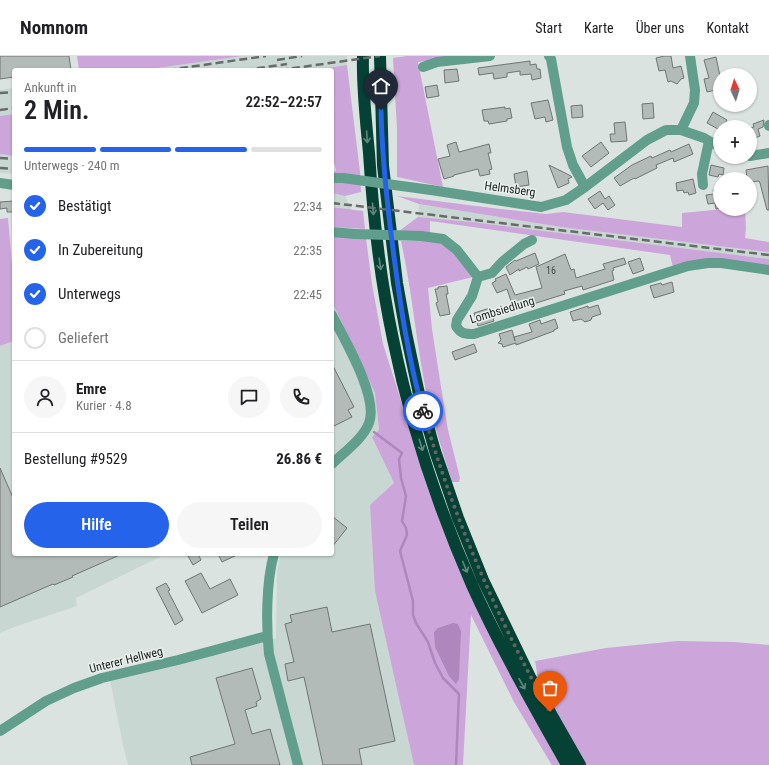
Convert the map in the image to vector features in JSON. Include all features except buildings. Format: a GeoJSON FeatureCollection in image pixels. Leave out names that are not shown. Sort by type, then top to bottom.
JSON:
{"type":"FeatureCollection","features":[{"type":"Feature","properties":{"kind":"highway"},"geometry":{"type":"LineString","coordinates":[[363,56],[365,106],[375,225],[392,339],[406,398],[424,457],[447,522],[472,585],[502,648],[566,765]]}},
{"type":"Feature","properties":{"kind":"highway"},"geometry":{"type":"LineString","coordinates":[[380,56],[382,150],[397,282],[419,394],[435,451],[458,518],[483,580],[531,679],[580,765]]}},
{"type":"Feature","properties":{"kind":"street"},"geometry":{"type":"LineString","coordinates":[[423,67],[437,62],[490,56]]}},
{"type":"Feature","properties":{"kind":"street"},"geometry":{"type":"LineString","coordinates":[[549,56],[551,59],[567,147],[573,165],[585,187]]}},
{"type":"Feature","properties":{"kind":"street"},"geometry":{"type":"LineString","coordinates":[[681,130],[694,103],[690,56]]}},
{"type":"Feature","properties":{"kind":"street","name":"Helmsberg"},"geometry":{"type":"LineString","coordinates":[[334,177],[431,190],[500,202],[540,207],[566,200],[647,140],[666,130],[681,130],[713,143]]}},
{"type":"Feature","properties":{"kind":"street"},"geometry":{"type":"LineString","coordinates":[[704,185],[702,174],[709,141]]}},
{"type":"Feature","properties":{"kind":"street"},"geometry":{"type":"LineString","coordinates":[[757,155],[769,153]]}},
{"type":"Feature","properties":{"kind":"street"},"geometry":{"type":"LineString","coordinates":[[0,183],[12,185]]}},
{"type":"Feature","properties":{"kind":"street"},"geometry":{"type":"LineString","coordinates":[[334,232],[421,236],[443,239],[457,250],[478,277],[492,273],[502,262],[524,244],[532,240]]}},
{"type":"Feature","properties":{"kind":"street","name":"Lombsiedlung"},"geometry":{"type":"LineString","coordinates":[[478,277],[472,296],[457,320],[456,326],[460,332],[465,334],[474,334],[688,266],[721,263],[769,270]]}},
{"type":"Feature","properties":{"kind":"street"},"geometry":{"type":"LineString","coordinates":[[334,319],[364,381],[369,395],[371,412],[370,423],[362,435],[334,462]]}},
{"type":"Feature","properties":{"kind":"street"},"geometry":{"type":"LineString","coordinates":[[274,556],[270,570],[267,636],[271,666],[298,765]]}},
{"type":"Feature","properties":{"kind":"street","name":"Unterer Hellweg"},"geometry":{"type":"LineString","coordinates":[[0,731],[46,700],[102,678],[178,660],[229,645],[267,636]]}},
{"type":"Feature","properties":{"kind":"shaded area"},"geometry":{"type":"Polygon","coordinates":[[[77,56],[243,56],[157,68],[79,68],[77,56]]]}},
{"type":"Feature","properties":{"kind":"shaded area"},"geometry":{"type":"Polygon","coordinates":[[[243,56],[347,56],[347,65],[325,68],[157,68],[243,56]]]}},
{"type":"Feature","properties":{"kind":"shaded area"},"geometry":{"type":"Polygon","coordinates":[[[407,56],[465,56],[418,62],[443,187],[397,177],[397,129],[393,58],[407,56]]]}},
{"type":"Feature","properties":{"kind":"shaded area"},"geometry":{"type":"Polygon","coordinates":[[[347,65],[361,192],[345,196],[334,193],[334,172],[336,170],[334,162],[334,68],[325,68],[347,65]]]}},
{"type":"Feature","properties":{"kind":"shaded area"},"geometry":{"type":"Polygon","coordinates":[[[12,88],[12,114],[0,116],[0,90],[12,88]]]}},
{"type":"Feature","properties":{"kind":"shaded area"},"geometry":{"type":"Polygon","coordinates":[[[12,114],[12,156],[0,154],[0,116],[12,114]]]}},
{"type":"Feature","properties":{"kind":"shaded area"},"geometry":{"type":"Polygon","coordinates":[[[0,154],[12,156],[12,174],[0,173],[0,154]]]}},
{"type":"Feature","properties":{"kind":"shaded area"},"geometry":{"type":"Polygon","coordinates":[[[334,193],[345,196],[352,210],[334,207],[334,193]]]}},
{"type":"Feature","properties":{"kind":"shaded area"},"geometry":{"type":"Polygon","coordinates":[[[397,196],[546,214],[563,212],[682,227],[682,213],[713,210],[713,216],[745,216],[745,238],[769,242],[769,252],[561,227],[419,204],[397,196]]]}},
{"type":"Feature","properties":{"kind":"shaded area"},"geometry":{"type":"Polygon","coordinates":[[[419,204],[561,227],[769,252],[769,259],[472,222],[418,217],[419,204]]]}},
{"type":"Feature","properties":{"kind":"shaded area"},"geometry":{"type":"Polygon","coordinates":[[[334,207],[363,211],[365,229],[334,227],[334,207]]]}},
{"type":"Feature","properties":{"kind":"shaded area"},"geometry":{"type":"Polygon","coordinates":[[[418,217],[472,222],[769,259],[769,267],[673,267],[670,255],[430,221],[430,234],[399,231],[418,217]]]}},
{"type":"Feature","properties":{"kind":"shaded area"},"geometry":{"type":"Polygon","coordinates":[[[8,218],[12,265],[12,342],[0,346],[0,219],[8,218]]]}},
{"type":"Feature","properties":{"kind":"shaded area"},"geometry":{"type":"Polygon","coordinates":[[[334,236],[366,238],[372,284],[383,344],[420,460],[497,649],[560,765],[552,765],[514,702],[471,615],[463,765],[414,765],[375,591],[370,505],[394,483],[372,437],[379,430],[375,393],[334,306],[334,236]]]}},
{"type":"Feature","properties":{"kind":"shaded area"},"geometry":{"type":"Polygon","coordinates":[[[401,241],[437,241],[450,248],[473,277],[428,288],[432,329],[445,412],[460,478],[459,482],[452,482],[426,391],[401,241]]]}},
{"type":"Feature","properties":{"kind":"shaded area"},"geometry":{"type":"Polygon","coordinates":[[[334,306],[375,393],[379,430],[372,437],[394,483],[397,685],[414,765],[128,765],[110,680],[231,648],[276,638],[277,573],[280,556],[334,556],[334,306]]]}},
{"type":"Feature","properties":{"kind":"shaded area"},"geometry":{"type":"Polygon","coordinates":[[[12,342],[12,556],[162,556],[76,598],[77,606],[0,633],[0,346],[12,342]]]}},
{"type":"Feature","properties":{"kind":"shaded area"},"geometry":{"type":"Polygon","coordinates":[[[453,623],[458,624],[461,631],[459,679],[456,684],[449,676],[435,647],[434,632],[438,628],[453,623]]]}},
{"type":"Feature","properties":{"kind":"shaded area"},"geometry":{"type":"Polygon","coordinates":[[[677,641],[733,642],[769,645],[769,765],[584,765],[539,684],[535,661],[606,648],[677,641]]]}},
{"type":"Feature","properties":{"kind":"waterway"},"geometry":{"type":"LineString","coordinates":[[374,432],[402,453],[399,459],[401,478],[406,496],[402,521],[406,528],[407,535],[400,551],[413,601],[413,615],[416,623],[428,642],[435,663],[443,678],[459,694],[456,765]]}},
{"type":"Feature","properties":{"kind":"railway"},"geometry":{"type":"LineString","coordinates":[[182,68],[266,56]]}},
{"type":"Feature","properties":{"kind":"railway"},"geometry":{"type":"LineString","coordinates":[[277,60],[302,56]]}},
{"type":"Feature","properties":{"kind":"railway"},"geometry":{"type":"LineString","coordinates":[[294,68],[380,56]]}},
{"type":"Feature","properties":{"kind":"railway"},"geometry":{"type":"LineString","coordinates":[[259,68],[287,64]]}},
{"type":"Feature","properties":{"kind":"railway"},"geometry":{"type":"LineString","coordinates":[[0,93],[12,92]]}},
{"type":"Feature","properties":{"kind":"railway"},"geometry":{"type":"LineString","coordinates":[[0,110],[12,108]]}},
{"type":"Feature","properties":{"kind":"railway"},"geometry":{"type":"LineString","coordinates":[[0,158],[12,159]]}},
{"type":"Feature","properties":{"kind":"railway"},"geometry":{"type":"LineString","coordinates":[[0,168],[12,169]]}},
{"type":"Feature","properties":{"kind":"railway"},"geometry":{"type":"LineString","coordinates":[[334,203],[769,255]]}},
{"type":"Feature","properties":{"kind":"way so far"},"geometry":{"type":"LineString","coordinates":[[423,411],[458,518],[483,580],[531,679],[550,712]]}},
{"type":"Feature","properties":{"kind":"route"},"geometry":{"type":"LineString","coordinates":[[381,110],[383,166],[397,282],[406,334],[423,411]]}}]}
